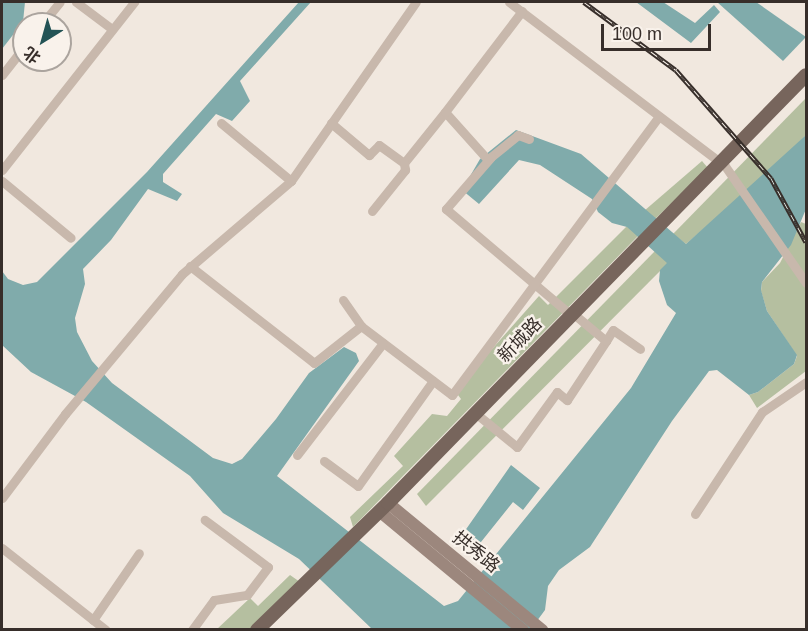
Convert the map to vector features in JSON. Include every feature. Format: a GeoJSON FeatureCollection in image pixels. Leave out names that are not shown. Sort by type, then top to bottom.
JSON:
{"type":"FeatureCollection","features":[{"type":"Feature","properties":{"kind":"main road","name":"新城路"},"geometry":{"type":"LineString","coordinates":[[722,165],[807,75]]}},
{"type":"Feature","properties":{"kind":"main road","name":"新城路"},"geometry":{"type":"LineString","coordinates":[[386,509],[573,315],[807,83]]}},
{"type":"Feature","properties":{"kind":"main road","name":"新城路"},"geometry":{"type":"LineString","coordinates":[[257,630],[360,535],[480,416],[573,315]]}},
{"type":"Feature","properties":{"kind":"main road","name":"拱秀路"},"geometry":{"type":"LineString","coordinates":[[386,509],[464,573],[542,630]]}},
{"type":"Feature","properties":{"kind":"main road","name":"拱秀路"},"geometry":{"type":"LineString","coordinates":[[464,573],[523,630]]}},
{"type":"Feature","properties":{"kind":"main road","name":"新城路"},"geometry":{"type":"LineString","coordinates":[[266,630],[315,578]]}},
{"type":"Feature","properties":{"kind":"street"},"geometry":{"type":"LineString","coordinates":[[76,2],[112,29]]}},
{"type":"Feature","properties":{"kind":"street"},"geometry":{"type":"LineString","coordinates":[[2,170],[134,2]]}},
{"type":"Feature","properties":{"kind":"street"},"geometry":{"type":"LineString","coordinates":[[2,498],[64,414],[190,266],[291,181],[416,2]]}},
{"type":"Feature","properties":{"kind":"street"},"geometry":{"type":"LineString","coordinates":[[509,2],[722,165],[738,184],[807,283]]}},
{"type":"Feature","properties":{"kind":"street"},"geometry":{"type":"LineString","coordinates":[[404,163],[522,11]]}},
{"type":"Feature","properties":{"kind":"street"},"geometry":{"type":"LineString","coordinates":[[2,75],[12,62]]}},
{"type":"Feature","properties":{"kind":"street"},"geometry":{"type":"LineString","coordinates":[[445,112],[488,160]]}},
{"type":"Feature","properties":{"kind":"street"},"geometry":{"type":"LineString","coordinates":[[343,300],[361,326],[452,395],[659,116]]}},
{"type":"Feature","properties":{"kind":"street"},"geometry":{"type":"LineString","coordinates":[[221,123],[291,181]]}},
{"type":"Feature","properties":{"kind":"street"},"geometry":{"type":"LineString","coordinates":[[331,123],[369,155],[379,145],[404,163],[405,170],[372,212]]}},
{"type":"Feature","properties":{"kind":"street"},"geometry":{"type":"LineString","coordinates":[[529,139],[518,135],[488,160],[446,208],[534,285],[606,341]]}},
{"type":"Feature","properties":{"kind":"street"},"geometry":{"type":"LineString","coordinates":[[2,181],[71,238]]}},
{"type":"Feature","properties":{"kind":"street"},"geometry":{"type":"LineString","coordinates":[[190,266],[314,363],[361,326]]}},
{"type":"Feature","properties":{"kind":"street"},"geometry":{"type":"LineString","coordinates":[[480,416],[517,447],[557,392],[567,400],[613,330],[640,349]]}},
{"type":"Feature","properties":{"kind":"street"},"geometry":{"type":"LineString","coordinates":[[297,455],[383,343]]}},
{"type":"Feature","properties":{"kind":"street"},"geometry":{"type":"LineString","coordinates":[[324,461],[358,486],[433,381]]}},
{"type":"Feature","properties":{"kind":"street"},"geometry":{"type":"LineString","coordinates":[[695,514],[762,412],[807,382]]}},
{"type":"Feature","properties":{"kind":"street"},"geometry":{"type":"LineString","coordinates":[[192,630],[214,600],[247,595],[268,567],[205,520]]}},
{"type":"Feature","properties":{"kind":"street"},"geometry":{"type":"LineString","coordinates":[[2,548],[106,630]]}},
{"type":"Feature","properties":{"kind":"street"},"geometry":{"type":"LineString","coordinates":[[93,620],[139,553]]}},
{"type":"Feature","properties":{"kind":"green space"},"geometry":{"type":"Polygon","coordinates":[[[806,98],[806,135],[783,160],[686,244],[673,234],[806,98]]]}},
{"type":"Feature","properties":{"kind":"green space"},"geometry":{"type":"Polygon","coordinates":[[[702,161],[708,168],[655,219],[644,211],[702,161]]]}},
{"type":"Feature","properties":{"kind":"green space"},"geometry":{"type":"Polygon","coordinates":[[[801,222],[806,224],[806,371],[757,408],[749,395],[758,392],[794,364],[797,356],[767,311],[761,291],[762,282],[780,263],[801,222]]]}},
{"type":"Feature","properties":{"kind":"green space"},"geometry":{"type":"Polygon","coordinates":[[[627,226],[638,236],[353,527],[350,517],[403,466],[394,456],[432,414],[447,416],[461,399],[455,391],[539,296],[548,305],[627,226]]]}},
{"type":"Feature","properties":{"kind":"green space"},"geometry":{"type":"Polygon","coordinates":[[[655,251],[668,263],[426,506],[417,494],[655,251]]]}},
{"type":"Feature","properties":{"kind":"green space"},"geometry":{"type":"Polygon","coordinates":[[[290,575],[300,582],[251,629],[216,630],[250,598],[258,606],[290,575]]]}},
{"type":"Feature","properties":{"kind":"water"},"geometry":{"type":"Polygon","coordinates":[[[2,2],[25,2],[24,12],[12,12],[12,36],[2,49],[2,2]]]}},
{"type":"Feature","properties":{"kind":"water"},"geometry":{"type":"Polygon","coordinates":[[[299,2],[311,2],[240,81],[250,101],[232,121],[216,114],[163,174],[163,182],[182,194],[177,201],[148,189],[111,240],[83,269],[85,284],[75,318],[77,332],[92,361],[112,383],[213,458],[232,464],[242,459],[276,419],[309,373],[344,347],[356,353],[359,361],[277,476],[444,606],[458,601],[631,388],[676,313],[667,305],[659,281],[660,270],[667,263],[627,227],[612,223],[598,212],[592,199],[540,165],[519,160],[479,204],[462,190],[480,159],[516,130],[581,154],[686,244],[806,135],[806,209],[791,245],[762,282],[761,290],[767,311],[797,355],[794,364],[758,392],[749,395],[717,370],[709,371],[672,421],[590,547],[559,570],[548,586],[545,610],[531,629],[372,629],[299,559],[223,513],[190,476],[86,402],[31,372],[2,345],[2,271],[8,279],[23,285],[37,282],[147,172],[299,2]]]}},
{"type":"Feature","properties":{"kind":"water"},"geometry":{"type":"Polygon","coordinates":[[[636,2],[663,2],[695,23],[714,5],[720,12],[691,43],[636,2]]]}},
{"type":"Feature","properties":{"kind":"water"},"geometry":{"type":"Polygon","coordinates":[[[717,2],[756,2],[806,37],[783,61],[717,2]]]}},
{"type":"Feature","properties":{"kind":"water"},"geometry":{"type":"Polygon","coordinates":[[[511,465],[540,488],[523,510],[513,502],[477,547],[462,535],[511,465]]]}},
{"type":"Feature","properties":{"kind":"railway"},"geometry":{"type":"LineString","coordinates":[[584,2],[676,70],[771,178],[806,242]]}}]}
